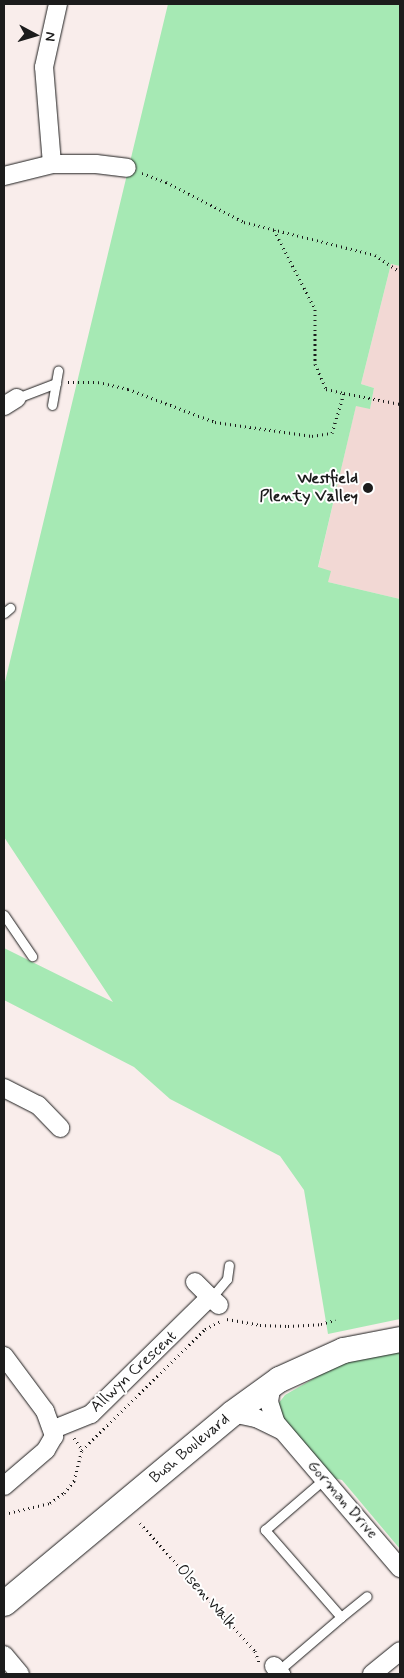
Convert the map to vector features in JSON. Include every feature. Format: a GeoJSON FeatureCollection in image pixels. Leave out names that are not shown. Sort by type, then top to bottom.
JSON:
{"type":"FeatureCollection","features":[{"type":"Feature","properties":{"kind":"main road","name":"Bush Boulevard"},"geometry":{"type":"LineString","coordinates":[[4,1603],[232,1413],[279,1379],[344,1350],[400,1339]]}},
{"type":"Feature","properties":{"kind":"street"},"geometry":{"type":"LineString","coordinates":[[52,164],[44,68],[58,4]]}},
{"type":"Feature","properties":{"kind":"street"},"geometry":{"type":"LineString","coordinates":[[4,176],[52,164],[96,164],[127,168]]}},
{"type":"Feature","properties":{"kind":"street"},"geometry":{"type":"LineString","coordinates":[[4,1088],[38,1105],[60,1128]]}},
{"type":"Feature","properties":{"kind":"street"},"geometry":{"type":"LineString","coordinates":[[195,1282],[213,1300]]}},
{"type":"Feature","properties":{"kind":"street","name":"Allwyn Crescent"},"geometry":{"type":"LineString","coordinates":[[54,1430],[91,1414],[213,1300]]}},
{"type":"Feature","properties":{"kind":"street"},"geometry":{"type":"LineString","coordinates":[[4,1356],[45,1411],[54,1430],[52,1444],[4,1486]]}},
{"type":"Feature","properties":{"kind":"street"},"geometry":{"type":"LineString","coordinates":[[279,1379],[271,1389],[269,1408],[283,1432]]}},
{"type":"Feature","properties":{"kind":"street"},"geometry":{"type":"LineString","coordinates":[[232,1413],[260,1419],[283,1432]]}},
{"type":"Feature","properties":{"kind":"street","name":"Gorman Drive"},"geometry":{"type":"LineString","coordinates":[[283,1432],[400,1568]]}},
{"type":"Feature","properties":{"kind":"street"},"geometry":{"type":"LineString","coordinates":[[372,1674],[400,1651]]}},
{"type":"Feature","properties":{"kind":"street"},"geometry":{"type":"LineString","coordinates":[[4,1655],[20,1674]]}},
{"type":"Feature","properties":{"kind":"lane"},"geometry":{"type":"LineString","coordinates":[[52,405],[58,371]]}},
{"type":"Feature","properties":{"kind":"lane"},"geometry":{"type":"LineString","coordinates":[[10,402],[56,382]]}},
{"type":"Feature","properties":{"kind":"lane"},"geometry":{"type":"LineString","coordinates":[[4,914],[32,956]]}},
{"type":"Feature","properties":{"kind":"lane"},"geometry":{"type":"LineString","coordinates":[[213,1300],[227,1279],[229,1265]]}},
{"type":"Feature","properties":{"kind":"lane"},"geometry":{"type":"LineString","coordinates":[[324,1479],[265,1530],[341,1617]]}},
{"type":"Feature","properties":{"kind":"lane"},"geometry":{"type":"LineString","coordinates":[[274,1670],[366,1596]]}},
{"type":"Feature","properties":{"kind":"path"},"geometry":{"type":"LineString","coordinates":[[127,168],[166,182],[244,222],[375,256],[400,272]]}},
{"type":"Feature","properties":{"kind":"path"},"geometry":{"type":"LineString","coordinates":[[273,230],[315,309],[316,364],[326,389],[400,404]]}},
{"type":"Feature","properties":{"kind":"path"},"geometry":{"type":"LineString","coordinates":[[56,382],[98,382],[128,389],[215,422],[312,436],[332,433],[344,393]]}},
{"type":"Feature","properties":{"kind":"path"},"geometry":{"type":"LineString","coordinates":[[4,1514],[50,1503],[64,1494],[74,1481],[82,1450],[205,1328],[226,1319],[260,1326],[321,1324],[335,1320]]}},
{"type":"Feature","properties":{"kind":"path","name":"Olsen Walk"},"geometry":{"type":"LineString","coordinates":[[140,1523],[274,1670]]}},
{"type":"Feature","properties":{"kind":"shaded area","name":"Westfield Plenty Valley"},"geometry":{"type":"Polygon","coordinates":[[[391,264],[400,266],[400,599],[328,582],[318,568],[356,405],[370,408],[374,388],[361,384],[391,264]]]}},
{"type":"Feature","properties":{"kind":"green space"},"geometry":{"type":"Polygon","coordinates":[[[168,4],[400,4],[400,266],[391,264],[361,384],[374,388],[370,409],[356,406],[318,567],[331,571],[328,582],[400,599],[400,1319],[328,1334],[304,1190],[280,1156],[170,1099],[134,1067],[4,1000],[4,948],[113,1002],[4,837],[4,686],[168,4]]]}},
{"type":"Feature","properties":{"kind":"green space"},"geometry":{"type":"Polygon","coordinates":[[[400,1350],[400,1549],[342,1480],[333,1478],[280,1414],[278,1404],[285,1395],[339,1364],[400,1350]]]}},
{"type":"Feature","properties":{"kind":"place","name":"Westfield Plenty Valley"},"geometry":{"type":"Point","coordinates":[368,488]}}]}
